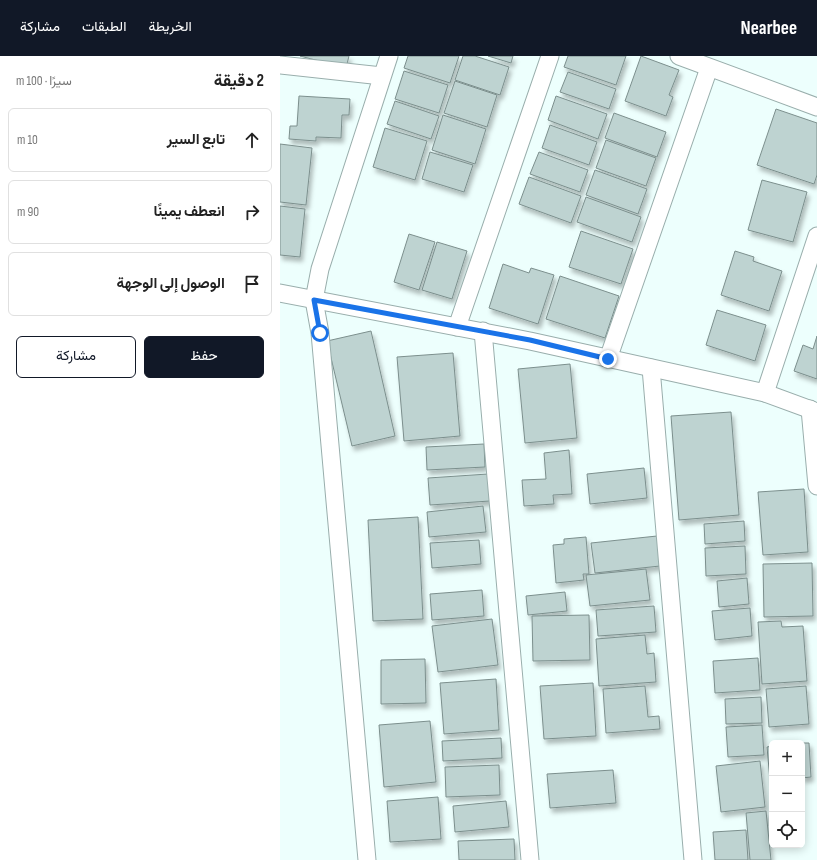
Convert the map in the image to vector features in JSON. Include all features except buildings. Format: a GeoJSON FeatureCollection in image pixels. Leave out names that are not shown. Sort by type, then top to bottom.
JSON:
{"type":"FeatureCollection","features":[{"type":"Feature","properties":{"kind":"street"},"geometry":{"type":"LineString","coordinates":[[367,860],[320,333],[314,300],[320,269],[389,56]]}},
{"type":"Feature","properties":{"kind":"street"},"geometry":{"type":"LineString","coordinates":[[457,327],[550,56]]}},
{"type":"Feature","properties":{"kind":"street"},"geometry":{"type":"LineString","coordinates":[[680,56],[817,108]]}},
{"type":"Feature","properties":{"kind":"street"},"geometry":{"type":"LineString","coordinates":[[280,66],[382,76]]}},
{"type":"Feature","properties":{"kind":"street"},"geometry":{"type":"LineString","coordinates":[[608,359],[709,68]]}},
{"type":"Feature","properties":{"kind":"street"},"geometry":{"type":"LineString","coordinates":[[764,393],[817,236]]}},
{"type":"Feature","properties":{"kind":"street"},"geometry":{"type":"LineString","coordinates":[[280,293],[483,331],[764,393],[814,411],[817,486]]}},
{"type":"Feature","properties":{"kind":"street"},"geometry":{"type":"LineString","coordinates":[[483,331],[530,860]]}},
{"type":"Feature","properties":{"kind":"street"},"geometry":{"type":"LineString","coordinates":[[651,368],[693,860]]}},
{"type":"Feature","properties":{"kind":"route"},"geometry":{"type":"LineString","coordinates":[[320,333],[314,300],[530,340],[608,359]]}}]}
